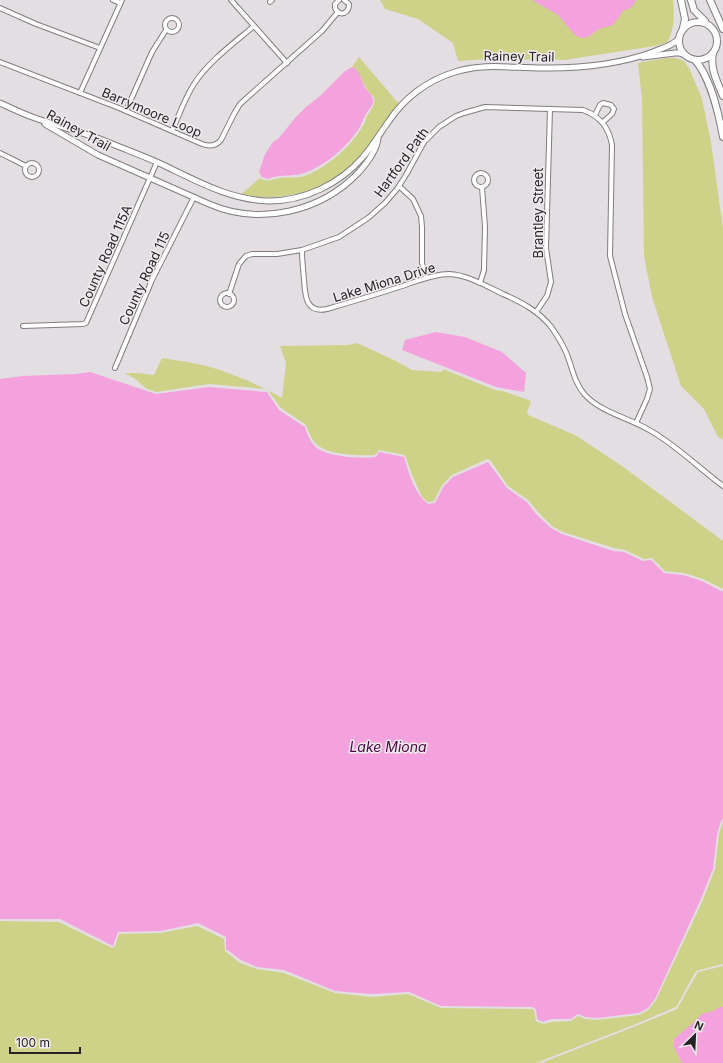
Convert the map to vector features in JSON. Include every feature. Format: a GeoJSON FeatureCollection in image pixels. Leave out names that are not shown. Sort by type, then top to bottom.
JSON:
{"type":"FeatureCollection","features":[{"type":"Feature","properties":{"kind":"main road"},"geometry":{"type":"LineString","coordinates":[[681,0],[685,19],[679,38],[679,44],[685,55],[695,60],[701,67],[707,80],[723,138]]}},
{"type":"Feature","properties":{"kind":"main road"},"geometry":{"type":"LineString","coordinates":[[691,0],[694,10],[701,19],[713,28],[718,40],[717,47],[708,58],[695,60]]}},
{"type":"Feature","properties":{"kind":"main road"},"geometry":{"type":"LineString","coordinates":[[710,0],[723,29]]}},
{"type":"Feature","properties":{"kind":"main road"},"geometry":{"type":"LineString","coordinates":[[683,28],[692,22],[697,21],[707,24]]}},
{"type":"Feature","properties":{"kind":"main road"},"geometry":{"type":"LineString","coordinates":[[713,53],[713,70],[723,96]]}},
{"type":"Feature","properties":{"kind":"street"},"geometry":{"type":"LineString","coordinates":[[80,93],[121,1],[113,0]]}},
{"type":"Feature","properties":{"kind":"street"},"geometry":{"type":"LineString","coordinates":[[231,0],[287,63]]}},
{"type":"Feature","properties":{"kind":"street"},"geometry":{"type":"LineString","coordinates":[[338,12],[335,6],[339,0]]}},
{"type":"Feature","properties":{"kind":"street","name":"Barrymoore Loop"},"geometry":{"type":"LineString","coordinates":[[0,62],[126,111],[206,146],[210,146],[218,143],[224,136],[240,104],[322,31],[338,12],[342,14],[348,11],[349,4],[344,0]]}},
{"type":"Feature","properties":{"kind":"street"},"geometry":{"type":"LineString","coordinates":[[0,8],[36,24],[100,48]]}},
{"type":"Feature","properties":{"kind":"street"},"geometry":{"type":"LineString","coordinates":[[172,131],[189,92],[200,76],[254,26]]}},
{"type":"Feature","properties":{"kind":"street"},"geometry":{"type":"LineString","coordinates":[[126,111],[152,52],[166,30]]}},
{"type":"Feature","properties":{"kind":"street","name":"Rainey Trail"},"geometry":{"type":"LineString","coordinates":[[35,118],[108,142],[233,196],[257,200],[282,200],[307,194],[337,180],[359,162],[378,138],[389,120],[409,98],[427,84],[453,72],[485,66],[549,68],[580,67],[638,57],[672,45],[679,38]]}},
{"type":"Feature","properties":{"kind":"street","name":"Rainey Trail"},"geometry":{"type":"LineString","coordinates":[[638,57],[651,57],[675,53],[685,55]]}},
{"type":"Feature","properties":{"kind":"street"},"geometry":{"type":"LineString","coordinates":[[0,103],[35,118]]}},
{"type":"Feature","properties":{"kind":"street"},"geometry":{"type":"LineString","coordinates":[[595,115],[600,105],[603,103],[611,105],[614,110],[612,114],[603,122]]}},
{"type":"Feature","properties":{"kind":"street","name":"Hartford Path"},"geometry":{"type":"LineString","coordinates":[[229,294],[239,264],[246,256],[252,254],[277,254],[302,250],[326,242],[354,228],[379,208],[399,186],[424,142],[439,127],[456,116],[485,107],[583,110],[595,115],[603,122],[609,132],[612,144],[610,256],[625,314],[650,389],[636,423]]}},
{"type":"Feature","properties":{"kind":"street","name":"Brantley Street"},"geometry":{"type":"LineString","coordinates":[[536,312],[547,296],[551,282],[546,248],[550,109]]}},
{"type":"Feature","properties":{"kind":"street","name":"Rainey Trail"},"geometry":{"type":"LineString","coordinates":[[35,118],[98,155],[225,210],[249,214],[278,213],[304,208],[326,198],[350,180],[371,155],[378,142],[378,138]]}},
{"type":"Feature","properties":{"kind":"street"},"geometry":{"type":"LineString","coordinates":[[0,153],[26,166]]}},
{"type":"Feature","properties":{"kind":"street","name":"County Road 115A"},"geometry":{"type":"LineString","coordinates":[[23,326],[86,323],[157,162]]}},
{"type":"Feature","properties":{"kind":"street"},"geometry":{"type":"LineString","coordinates":[[399,186],[414,199],[421,216],[422,264],[426,278]]}},
{"type":"Feature","properties":{"kind":"street"},"geometry":{"type":"LineString","coordinates":[[480,283],[484,270],[482,187]]}},
{"type":"Feature","properties":{"kind":"street","name":"County Road 115"},"geometry":{"type":"LineString","coordinates":[[115,368],[152,280],[194,197]]}},
{"type":"Feature","properties":{"kind":"street","name":"Lake Miona Drive"},"geometry":{"type":"LineString","coordinates":[[302,250],[305,295],[310,305],[317,310],[327,310],[426,278],[449,274],[461,276],[480,283],[520,302],[536,312],[551,326],[562,344],[570,361],[574,376],[585,395],[598,405],[636,423],[667,441],[723,486]]}},
{"type":"Feature","properties":{"kind":"green space"},"geometry":{"type":"Polygon","coordinates":[[[380,0],[673,0],[674,11],[670,38],[667,43],[655,46],[564,60],[488,59],[458,61],[453,43],[418,19],[385,9],[380,0]]]}},
{"type":"Feature","properties":{"kind":"green space"},"geometry":{"type":"Polygon","coordinates":[[[359,57],[399,104],[363,153],[351,166],[337,176],[323,185],[307,191],[274,197],[240,195],[260,178],[267,180],[301,177],[309,174],[327,164],[351,142],[364,125],[374,102],[374,97],[367,89],[358,73],[352,67],[359,57]]]}},
{"type":"Feature","properties":{"kind":"green space"},"geometry":{"type":"Polygon","coordinates":[[[666,58],[675,58],[684,61],[690,70],[702,99],[711,142],[723,229],[723,440],[718,437],[704,409],[681,386],[652,297],[644,256],[642,100],[638,63],[666,58]]]}},
{"type":"Feature","properties":{"kind":"green space"},"geometry":{"type":"Polygon","coordinates":[[[357,343],[412,370],[442,372],[443,369],[495,390],[503,391],[531,401],[527,412],[528,415],[575,435],[622,466],[723,541],[723,589],[703,579],[684,573],[665,571],[652,558],[644,559],[625,550],[563,532],[552,526],[528,500],[508,486],[490,460],[487,459],[452,475],[442,485],[434,501],[428,502],[422,497],[405,455],[379,450],[375,455],[354,455],[324,449],[313,439],[306,425],[281,408],[268,390],[282,398],[286,363],[280,346],[349,345],[357,343]]]}},
{"type":"Feature","properties":{"kind":"green space"},"geometry":{"type":"Polygon","coordinates":[[[162,358],[190,362],[217,369],[265,389],[209,384],[156,392],[147,389],[125,373],[154,375],[162,358]]]}},
{"type":"Feature","properties":{"kind":"green space"},"geometry":{"type":"Polygon","coordinates":[[[723,821],[723,964],[696,971],[676,1007],[537,1063],[0,1063],[0,921],[59,922],[112,948],[115,946],[119,934],[160,933],[197,926],[224,939],[225,951],[240,963],[257,969],[284,973],[335,993],[372,997],[408,994],[441,1008],[531,1009],[534,1010],[536,1021],[543,1024],[571,1021],[578,1016],[585,1019],[597,1020],[639,1015],[648,1010],[656,1000],[702,902],[715,869],[719,834],[723,821]]]}},
{"type":"Feature","properties":{"kind":"green space"},"geometry":{"type":"Polygon","coordinates":[[[723,966],[723,1063],[541,1063],[677,1009],[698,972],[723,966]]]}},
{"type":"Feature","properties":{"kind":"water"},"geometry":{"type":"Polygon","coordinates":[[[532,0],[636,0],[632,7],[623,11],[613,25],[599,29],[588,37],[580,38],[574,34],[558,15],[532,0]]]}},
{"type":"Feature","properties":{"kind":"water"},"geometry":{"type":"Polygon","coordinates":[[[352,67],[359,73],[364,86],[371,95],[373,101],[360,127],[349,142],[319,167],[310,171],[297,175],[268,179],[262,177],[259,172],[265,154],[273,142],[279,138],[306,107],[320,96],[345,71],[352,67]]]}},
{"type":"Feature","properties":{"kind":"water"},"geometry":{"type":"Polygon","coordinates":[[[436,332],[465,337],[502,352],[526,373],[524,392],[496,387],[402,350],[405,340],[436,332]]]}},
{"type":"Feature","properties":{"kind":"water","name":"Lake Miona"},"geometry":{"type":"Polygon","coordinates":[[[90,372],[156,394],[209,387],[267,392],[279,410],[305,427],[310,440],[320,450],[348,457],[376,457],[379,452],[404,457],[416,489],[428,504],[435,503],[444,486],[453,477],[488,462],[507,488],[527,502],[536,514],[551,528],[562,534],[613,551],[624,552],[643,561],[651,560],[664,573],[683,575],[702,581],[723,592],[723,818],[717,834],[713,869],[655,999],[648,1008],[639,1013],[597,1018],[585,1017],[578,1014],[571,1019],[552,1019],[543,1022],[537,1019],[536,1009],[532,1007],[441,1006],[409,992],[372,994],[335,991],[284,970],[257,967],[241,960],[226,949],[226,937],[198,923],[161,931],[118,932],[113,946],[60,919],[0,919],[0,379],[23,376],[90,372]]]}},
{"type":"Feature","properties":{"kind":"water"},"geometry":{"type":"Polygon","coordinates":[[[723,1007],[723,1063],[682,1063],[674,1047],[674,1039],[702,1014],[723,1007]]]}}]}
